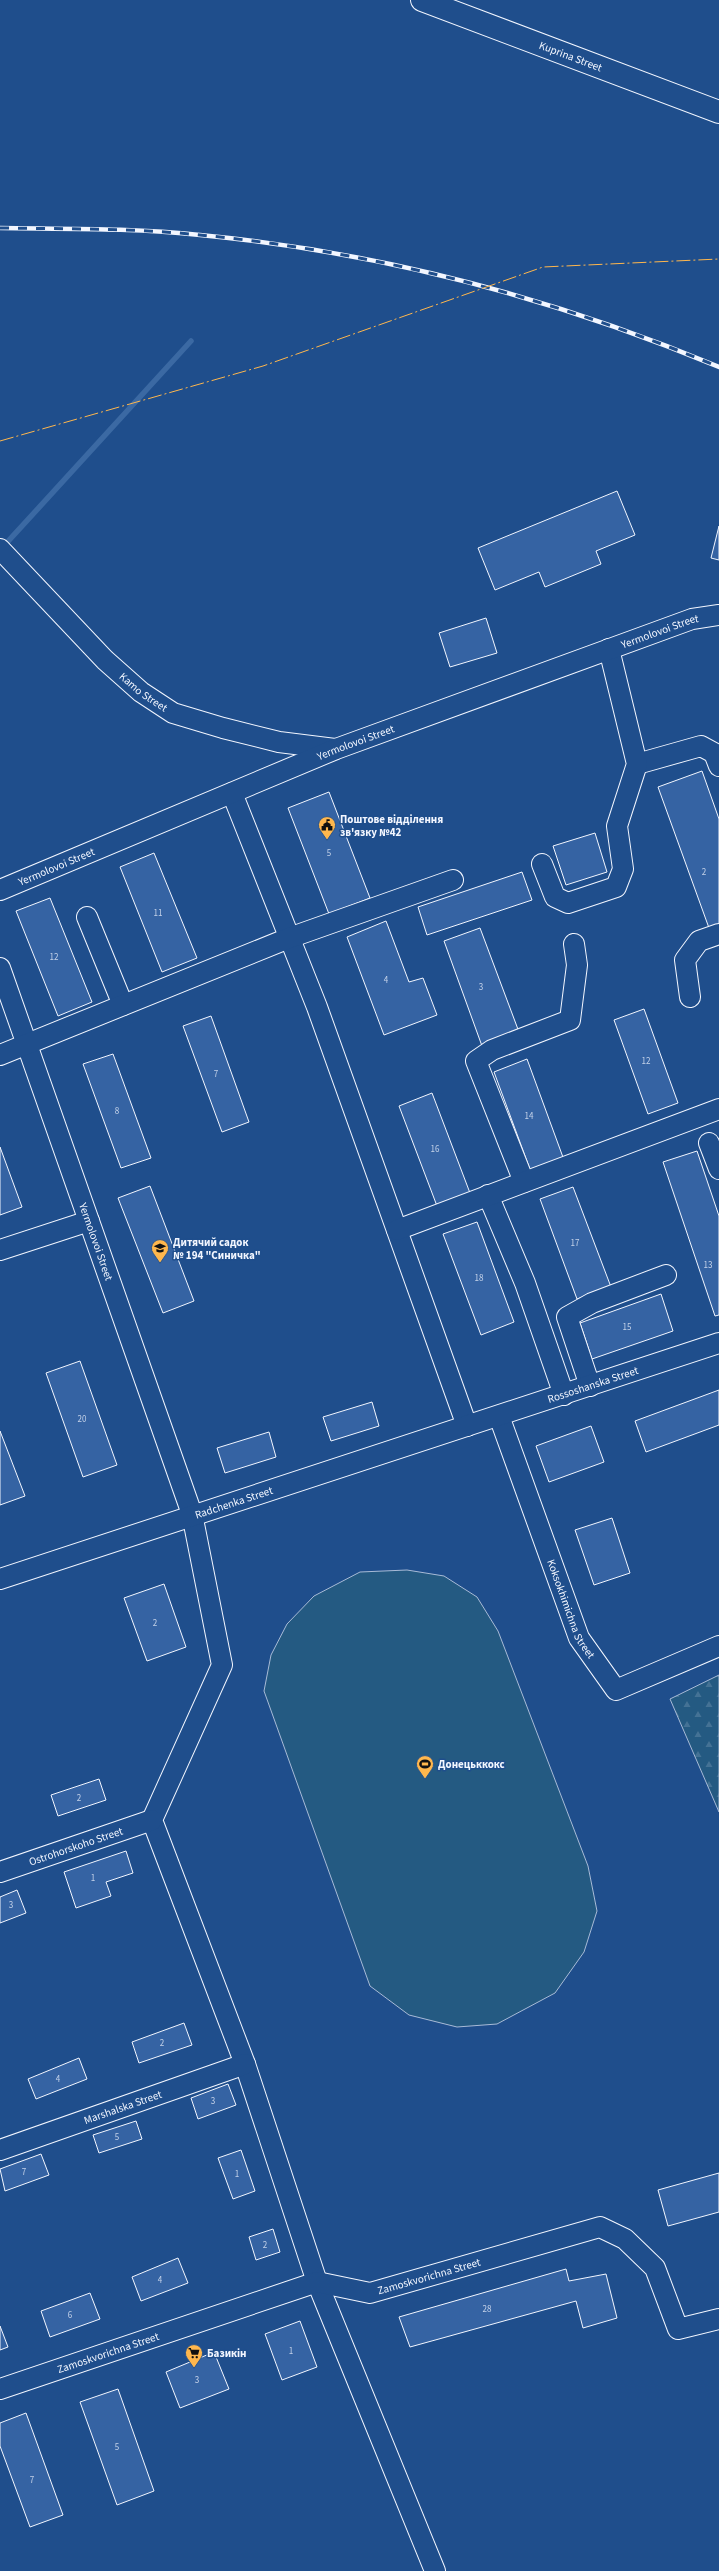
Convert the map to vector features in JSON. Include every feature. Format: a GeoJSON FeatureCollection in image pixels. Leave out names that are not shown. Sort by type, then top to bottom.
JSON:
{"type":"FeatureCollection","features":[{"type":"Feature","properties":{"kind":"main road","name":"Kuprina Street"},"geometry":{"type":"LineString","coordinates":[[422,0],[719,112]]}},
{"type":"Feature","properties":{"kind":"street","name":"Kamo Street"},"geometry":{"type":"LineString","coordinates":[[0,549],[104,660],[141,692],[173,713],[223,728],[279,742],[336,749]]}},
{"type":"Feature","properties":{"kind":"street","name":"Yermolovoi Street"},"geometry":{"type":"LineString","coordinates":[[0,890],[336,749],[692,619],[719,615]]}},
{"type":"Feature","properties":{"kind":"street"},"geometry":{"type":"LineString","coordinates":[[542,864],[555,897],[568,902],[616,887],[624,869],[617,826],[637,764],[609,649]]}},
{"type":"Feature","properties":{"kind":"street"},"geometry":{"type":"LineString","coordinates":[[637,764],[701,746],[714,753],[719,766]]}},
{"type":"Feature","properties":{"kind":"street"},"geometry":{"type":"LineString","coordinates":[[232,793],[289,938],[397,1230],[467,1426]]}},
{"type":"Feature","properties":{"kind":"street"},"geometry":{"type":"LineString","coordinates":[[0,1055],[289,938],[453,880]]}},
{"type":"Feature","properties":{"kind":"street"},"geometry":{"type":"LineString","coordinates":[[86,916],[123,1005]]}},
{"type":"Feature","properties":{"kind":"street"},"geometry":{"type":"LineString","coordinates":[[690,997],[685,960],[698,941],[719,934]]}},
{"type":"Feature","properties":{"kind":"street"},"geometry":{"type":"LineString","coordinates":[[524,1182],[476,1061],[492,1050],[570,1020],[577,965],[574,944]]}},
{"type":"Feature","properties":{"kind":"street","name":"Yermolovoi Street"},"geometry":{"type":"LineString","coordinates":[[2,980],[27,1044],[192,1514],[222,1665],[152,1820]]}},
{"type":"Feature","properties":{"kind":"street"},"geometry":{"type":"LineString","coordinates":[[397,1230],[719,1109]]}},
{"type":"Feature","properties":{"kind":"street"},"geometry":{"type":"LineString","coordinates":[[709,1142],[719,1170]]}},
{"type":"Feature","properties":{"kind":"street"},"geometry":{"type":"LineString","coordinates":[[488,1195],[525,1283],[564,1395]]}},
{"type":"Feature","properties":{"kind":"street"},"geometry":{"type":"LineString","coordinates":[[0,1250],[89,1221]]}},
{"type":"Feature","properties":{"kind":"street"},"geometry":{"type":"LineString","coordinates":[[590,1386],[567,1317],[592,1303],[666,1275]]}},
{"type":"Feature","properties":{"kind":"street","name":"Rossoshanska Street"},"geometry":{"type":"LineString","coordinates":[[467,1426],[719,1343]]}},
{"type":"Feature","properties":{"kind":"street","name":"Koksokhimichna Street"},"geometry":{"type":"LineString","coordinates":[[500,1416],[579,1638],[616,1690],[719,1646]]}},
{"type":"Feature","properties":{"kind":"street","name":"Radchenka Street"},"geometry":{"type":"LineString","coordinates":[[0,1579],[192,1514],[467,1426]]}},
{"type":"Feature","properties":{"kind":"street"},"geometry":{"type":"LineString","coordinates":[[152,1820],[245,2064],[317,2282],[434,2571]]}},
{"type":"Feature","properties":{"kind":"street","name":"Ostrohorskoho Street"},"geometry":{"type":"LineString","coordinates":[[0,1872],[152,1820]]}},
{"type":"Feature","properties":{"kind":"street","name":"Marshalska Street"},"geometry":{"type":"LineString","coordinates":[[0,2150],[245,2064]]}},
{"type":"Feature","properties":{"kind":"street","name":"Zamoskvorichna Street"},"geometry":{"type":"LineString","coordinates":[[0,2389],[317,2282],[370,2293],[600,2228],[625,2239],[655,2268],[678,2329],[719,2320]]}},
{"type":"Feature","properties":{"kind":"green space","name":"Донецьккокс"},"geometry":{"type":"Polygon","coordinates":[[[407,1570],[444,1576],[477,1597],[498,1631],[588,1866],[597,1911],[584,1952],[555,1993],[497,2024],[457,2027],[409,2015],[370,1986],[264,1691],[271,1655],[287,1624],[314,1596],[360,1572],[407,1570]]]}},
{"type":"Feature","properties":{"kind":"green space"},"geometry":{"type":"Polygon","coordinates":[[[719,1675],[719,1812],[670,1699],[719,1675]]]}},
{"type":"Feature","properties":{"kind":"building"},"geometry":{"type":"Polygon","coordinates":[[[617,491],[635,535],[596,551],[601,564],[545,587],[539,572],[495,590],[478,548],[617,491]]]}},
{"type":"Feature","properties":{"kind":"building"},"geometry":{"type":"Polygon","coordinates":[[[719,526],[719,560],[711,558],[719,526]]]}},
{"type":"Feature","properties":{"kind":"building"},"geometry":{"type":"Polygon","coordinates":[[[486,618],[497,653],[450,667],[439,633],[486,618]]]}},
{"type":"Feature","properties":{"kind":"building"},"geometry":{"type":"Polygon","coordinates":[[[702,771],[719,819],[719,924],[709,928],[658,787],[702,771]]]}},
{"type":"Feature","properties":{"kind":"building"},"geometry":{"type":"Polygon","coordinates":[[[329,792],[370,898],[329,914],[288,808],[329,792]]]}},
{"type":"Feature","properties":{"kind":"building"},"geometry":{"type":"Polygon","coordinates":[[[595,833],[607,872],[566,885],[553,846],[595,833]]]}},
{"type":"Feature","properties":{"kind":"building"},"geometry":{"type":"Polygon","coordinates":[[[154,853],[197,958],[162,972],[120,867],[154,853]]]}},
{"type":"Feature","properties":{"kind":"building"},"geometry":{"type":"Polygon","coordinates":[[[522,872],[532,900],[427,935],[418,907],[522,872]]]}},
{"type":"Feature","properties":{"kind":"building"},"geometry":{"type":"Polygon","coordinates":[[[50,898],[92,1002],[58,1016],[16,911],[50,898]]]}},
{"type":"Feature","properties":{"kind":"building"},"geometry":{"type":"Polygon","coordinates":[[[386,921],[409,982],[423,978],[437,1015],[384,1035],[347,937],[386,921]]]}},
{"type":"Feature","properties":{"kind":"building"},"geometry":{"type":"Polygon","coordinates":[[[480,928],[519,1032],[482,1046],[444,941],[480,928]]]}},
{"type":"Feature","properties":{"kind":"building"},"geometry":{"type":"Polygon","coordinates":[[[644,1009],[678,1103],[648,1114],[614,1020],[644,1009]]]}},
{"type":"Feature","properties":{"kind":"building"},"geometry":{"type":"Polygon","coordinates":[[[211,1016],[249,1122],[222,1132],[183,1026],[211,1016]]]}},
{"type":"Feature","properties":{"kind":"building"},"geometry":{"type":"Polygon","coordinates":[[[113,1054],[151,1158],[121,1168],[83,1064],[113,1054]]]}},
{"type":"Feature","properties":{"kind":"building"},"geometry":{"type":"Polygon","coordinates":[[[527,1059],[564,1160],[531,1172],[494,1072],[527,1059]]]}},
{"type":"Feature","properties":{"kind":"building"},"geometry":{"type":"Polygon","coordinates":[[[432,1093],[470,1193],[437,1206],[399,1106],[432,1093]]]}},
{"type":"Feature","properties":{"kind":"building"},"geometry":{"type":"Polygon","coordinates":[[[0,1147],[22,1207],[0,1215],[0,1147]]]}},
{"type":"Feature","properties":{"kind":"building"},"geometry":{"type":"Polygon","coordinates":[[[697,1151],[719,1216],[719,1315],[715,1316],[663,1162],[697,1151]]]}},
{"type":"Feature","properties":{"kind":"building"},"geometry":{"type":"Polygon","coordinates":[[[150,1186],[194,1301],[163,1313],[118,1198],[150,1186]]]}},
{"type":"Feature","properties":{"kind":"building"},"geometry":{"type":"Polygon","coordinates":[[[573,1187],[611,1287],[577,1299],[540,1199],[573,1187]]]}},
{"type":"Feature","properties":{"kind":"building"},"geometry":{"type":"Polygon","coordinates":[[[477,1222],[514,1322],[481,1335],[443,1234],[477,1222]]]}},
{"type":"Feature","properties":{"kind":"building"},"geometry":{"type":"Polygon","coordinates":[[[661,1294],[673,1331],[592,1359],[580,1323],[661,1294]]]}},
{"type":"Feature","properties":{"kind":"building"},"geometry":{"type":"Polygon","coordinates":[[[80,1361],[117,1465],[83,1477],[46,1373],[80,1361]]]}},
{"type":"Feature","properties":{"kind":"building"},"geometry":{"type":"Polygon","coordinates":[[[719,1390],[719,1425],[646,1452],[635,1421],[719,1390]]]}},
{"type":"Feature","properties":{"kind":"building"},"geometry":{"type":"Polygon","coordinates":[[[372,1402],[379,1426],[331,1441],[323,1417],[372,1402]]]}},
{"type":"Feature","properties":{"kind":"building"},"geometry":{"type":"Polygon","coordinates":[[[591,1426],[604,1462],[549,1482],[536,1446],[591,1426]]]}},
{"type":"Feature","properties":{"kind":"building"},"geometry":{"type":"Polygon","coordinates":[[[0,1431],[25,1496],[0,1505],[0,1431]]]}},
{"type":"Feature","properties":{"kind":"building"},"geometry":{"type":"Polygon","coordinates":[[[269,1432],[276,1457],[225,1473],[217,1448],[269,1432]]]}},
{"type":"Feature","properties":{"kind":"building"},"geometry":{"type":"Polygon","coordinates":[[[612,1518],[630,1573],[594,1585],[575,1530],[612,1518]]]}},
{"type":"Feature","properties":{"kind":"building"},"geometry":{"type":"Polygon","coordinates":[[[164,1584],[186,1647],[147,1661],[124,1598],[164,1584]]]}},
{"type":"Feature","properties":{"kind":"building"},"geometry":{"type":"Polygon","coordinates":[[[99,1779],[106,1800],[58,1816],[51,1795],[99,1779]]]}},
{"type":"Feature","properties":{"kind":"building"},"geometry":{"type":"Polygon","coordinates":[[[126,1851],[133,1873],[106,1882],[111,1896],[76,1908],[64,1872],[126,1851]]]}},
{"type":"Feature","properties":{"kind":"building"},"geometry":{"type":"Polygon","coordinates":[[[17,1890],[26,1913],[0,1923],[0,1897],[17,1890]]]}},
{"type":"Feature","properties":{"kind":"building"},"geometry":{"type":"Polygon","coordinates":[[[184,2023],[192,2045],[139,2063],[132,2042],[184,2023]]]}},
{"type":"Feature","properties":{"kind":"building"},"geometry":{"type":"Polygon","coordinates":[[[79,2058],[87,2079],[36,2099],[28,2079],[79,2058]]]}},
{"type":"Feature","properties":{"kind":"building"},"geometry":{"type":"Polygon","coordinates":[[[228,2084],[236,2105],[198,2119],[191,2098],[228,2084]]]}},
{"type":"Feature","properties":{"kind":"building"},"geometry":{"type":"Polygon","coordinates":[[[136,2121],[142,2139],[99,2153],[93,2135],[136,2121]]]}},
{"type":"Feature","properties":{"kind":"building"},"geometry":{"type":"Polygon","coordinates":[[[241,2150],[255,2191],[233,2199],[218,2158],[241,2150]]]}},
{"type":"Feature","properties":{"kind":"building"},"geometry":{"type":"Polygon","coordinates":[[[41,2154],[49,2175],[5,2191],[0,2169],[41,2154]]]}},
{"type":"Feature","properties":{"kind":"building"},"geometry":{"type":"Polygon","coordinates":[[[719,2173],[719,2212],[668,2226],[658,2190],[719,2173]]]}},
{"type":"Feature","properties":{"kind":"building"},"geometry":{"type":"Polygon","coordinates":[[[273,2229],[280,2252],[256,2260],[249,2237],[273,2229]]]}},
{"type":"Feature","properties":{"kind":"building"},"geometry":{"type":"Polygon","coordinates":[[[178,2258],[188,2283],[141,2301],[132,2277],[178,2258]]]}},
{"type":"Feature","properties":{"kind":"building"},"geometry":{"type":"Polygon","coordinates":[[[566,2269],[569,2281],[606,2274],[617,2318],[583,2328],[576,2301],[410,2347],[399,2317],[566,2269]]]}},
{"type":"Feature","properties":{"kind":"building"},"geometry":{"type":"Polygon","coordinates":[[[90,2293],[100,2319],[50,2337],[41,2311],[90,2293]]]}},
{"type":"Feature","properties":{"kind":"building"},"geometry":{"type":"Polygon","coordinates":[[[300,2321],[317,2367],[282,2380],[265,2334],[300,2321]]]}},
{"type":"Feature","properties":{"kind":"building"},"geometry":{"type":"Polygon","coordinates":[[[0,2326],[8,2347],[0,2350],[0,2326]]]}},
{"type":"Feature","properties":{"kind":"building"},"geometry":{"type":"Polygon","coordinates":[[[214,2352],[229,2389],[180,2408],[166,2372],[214,2352]]]}},
{"type":"Feature","properties":{"kind":"building"},"geometry":{"type":"Polygon","coordinates":[[[118,2389],[154,2491],[117,2505],[80,2402],[118,2389]]]}},
{"type":"Feature","properties":{"kind":"building"},"geometry":{"type":"Polygon","coordinates":[[[26,2413],[63,2515],[30,2527],[0,2446],[0,2423],[26,2413]]]}},
{"type":"Feature","properties":{"kind":"waterway"},"geometry":{"type":"LineString","coordinates":[[2,548],[191,341]]}},
{"type":"Feature","properties":{"kind":"railway"},"geometry":{"type":"LineString","coordinates":[[0,228],[150,231],[267,243],[333,253],[399,266],[529,299],[657,342],[719,367]]}},
{"type":"Feature","properties":{"kind":"power"},"geometry":{"type":"LineString","coordinates":[[0,441],[263,366],[543,267],[719,259]]}},
{"type":"Feature","properties":{"kind":"place","name":"Поштове відділення зв'язку №42"},"geometry":{"type":"Point","coordinates":[327,840]}},
{"type":"Feature","properties":{"kind":"place","name":"Дитячий садок № 194 \"Синичка\""},"geometry":{"type":"Point","coordinates":[160,1263]}},
{"type":"Feature","properties":{"kind":"place","name":"Донецьккокс"},"geometry":{"type":"Point","coordinates":[425,1779]}},
{"type":"Feature","properties":{"kind":"place","name":"Базикін"},"geometry":{"type":"Point","coordinates":[194,2368]}}]}
